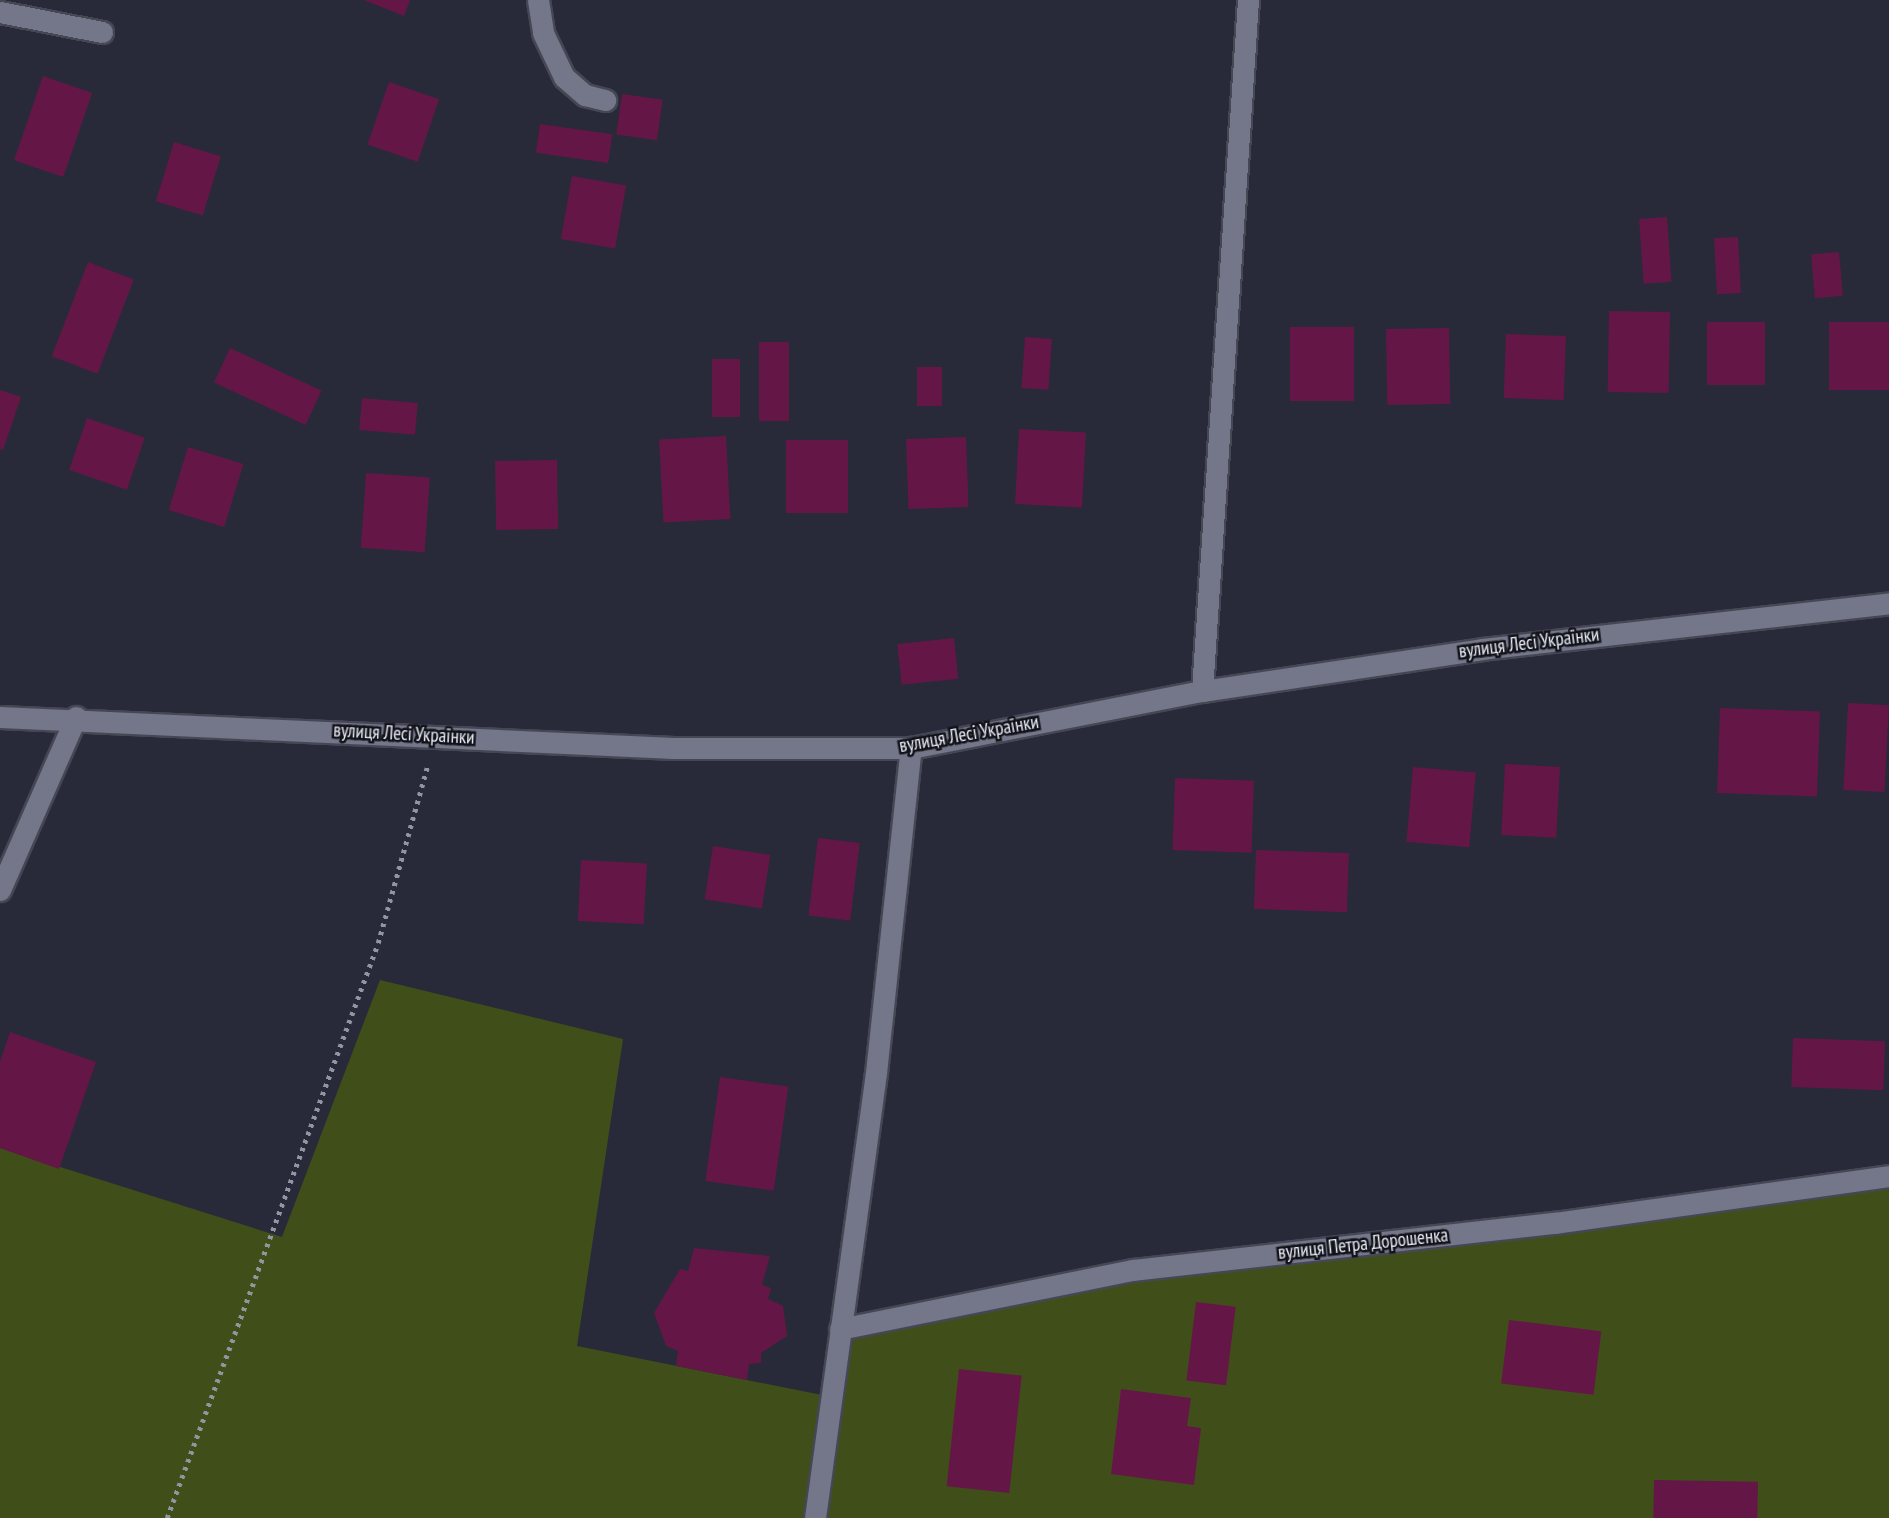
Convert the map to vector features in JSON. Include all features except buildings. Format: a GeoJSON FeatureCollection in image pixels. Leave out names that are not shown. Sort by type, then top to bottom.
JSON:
{"type":"FeatureCollection","features":[{"type":"Feature","properties":{"kind":"street"},"geometry":{"type":"LineString","coordinates":[[538,0],[543,33],[564,77],[585,95],[604,100]]}},
{"type":"Feature","properties":{"kind":"street"},"geometry":{"type":"LineString","coordinates":[[1202,691],[1248,0]]}},
{"type":"Feature","properties":{"kind":"street"},"geometry":{"type":"LineString","coordinates":[[0,12],[103,32]]}},
{"type":"Feature","properties":{"kind":"street","name":"вулиця Лесі Українки"},"geometry":{"type":"LineString","coordinates":[[0,717],[76,717],[673,748],[911,747],[1202,691],[1495,647],[1889,603]]}},
{"type":"Feature","properties":{"kind":"street"},"geometry":{"type":"LineString","coordinates":[[0,890],[76,717]]}},
{"type":"Feature","properties":{"kind":"street"},"geometry":{"type":"LineString","coordinates":[[815,1518],[841,1329],[911,747]]}},
{"type":"Feature","properties":{"kind":"street","name":"вулиця Петра Дорошенка"},"geometry":{"type":"LineString","coordinates":[[841,1329],[1133,1270],[1555,1223],[1889,1175]]}},
{"type":"Feature","properties":{"kind":"path"},"geometry":{"type":"LineString","coordinates":[[167,1518],[378,943],[435,736]]}},
{"type":"Feature","properties":{"kind":"green space"},"geometry":{"type":"Polygon","coordinates":[[[380,980],[623,1039],[577,1346],[822,1395],[840,1329],[1133,1270],[1889,1176],[1889,1518],[0,1518],[0,1148],[282,1237],[380,980]]]}}]}
